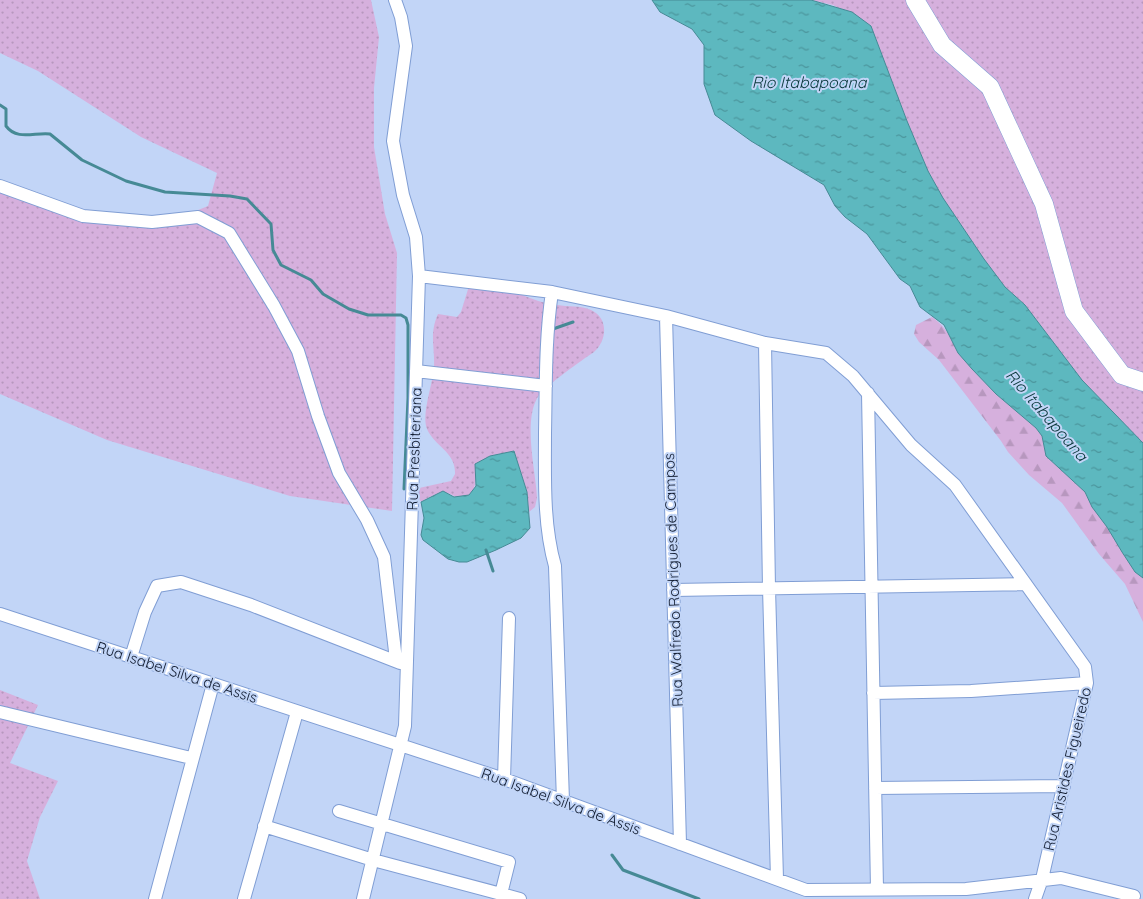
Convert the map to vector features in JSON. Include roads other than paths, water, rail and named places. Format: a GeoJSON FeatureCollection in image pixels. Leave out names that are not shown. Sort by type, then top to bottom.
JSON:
{"type":"FeatureCollection","features":[{"type":"Feature","properties":{"kind":"street","name":"Rua Presbiteriana"},"geometry":{"type":"LineString","coordinates":[[363,899],[405,726],[401,663],[419,276],[416,237],[403,196],[392,141],[406,46],[401,17],[395,0]]}},
{"type":"Feature","properties":{"kind":"street"},"geometry":{"type":"LineString","coordinates":[[915,0],[942,45],[990,87],[1044,204],[1074,312],[1122,375],[1143,382]]}},
{"type":"Feature","properties":{"kind":"street"},"geometry":{"type":"LineString","coordinates":[[0,186],[83,216],[152,222],[198,217],[229,233],[274,306],[298,351],[318,416],[340,473],[367,520],[384,557],[401,663]]}},
{"type":"Feature","properties":{"kind":"street","name":"Rua Aristides Figueiredo"},"geometry":{"type":"LineString","coordinates":[[419,276],[552,292],[666,316],[765,343],[826,353],[853,376],[911,445],[955,485],[1085,667],[1087,683],[1042,879],[1035,899]]}},
{"type":"Feature","properties":{"kind":"street"},"geometry":{"type":"LineString","coordinates":[[552,292],[546,333],[546,475],[549,544],[555,566],[563,801]]}},
{"type":"Feature","properties":{"kind":"street","name":"Rua Walfredo Rodrigues de Campos"},"geometry":{"type":"LineString","coordinates":[[666,316],[680,844]]}},
{"type":"Feature","properties":{"kind":"street"},"geometry":{"type":"LineString","coordinates":[[765,343],[769,588],[778,879]]}},
{"type":"Feature","properties":{"kind":"street"},"geometry":{"type":"LineString","coordinates":[[416,371],[546,386]]}},
{"type":"Feature","properties":{"kind":"street"},"geometry":{"type":"LineString","coordinates":[[868,393],[877,889]]}},
{"type":"Feature","properties":{"kind":"street"},"geometry":{"type":"LineString","coordinates":[[131,657],[145,612],[157,586],[182,582],[251,605],[401,663]]}},
{"type":"Feature","properties":{"kind":"street"},"geometry":{"type":"LineString","coordinates":[[673,590],[1026,584]]}},
{"type":"Feature","properties":{"kind":"street","name":"Rua Isabel Silva de Assis"},"geometry":{"type":"LineString","coordinates":[[0,614],[400,747],[504,779],[806,890],[966,889],[1061,878],[1134,896]]}},
{"type":"Feature","properties":{"kind":"street"},"geometry":{"type":"LineString","coordinates":[[504,779],[509,618]]}},
{"type":"Feature","properties":{"kind":"street"},"geometry":{"type":"LineString","coordinates":[[873,693],[971,691],[1087,683]]}},
{"type":"Feature","properties":{"kind":"street"},"geometry":{"type":"LineString","coordinates":[[155,899],[181,809],[192,758],[213,684]]}},
{"type":"Feature","properties":{"kind":"street"},"geometry":{"type":"LineString","coordinates":[[0,712],[192,758]]}},
{"type":"Feature","properties":{"kind":"street"},"geometry":{"type":"LineString","coordinates":[[244,899],[297,712]]}},
{"type":"Feature","properties":{"kind":"street"},"geometry":{"type":"LineString","coordinates":[[875,788],[1064,786]]}},
{"type":"Feature","properties":{"kind":"street"},"geometry":{"type":"LineString","coordinates":[[339,811],[509,862],[501,894]]}},
{"type":"Feature","properties":{"kind":"street"},"geometry":{"type":"LineString","coordinates":[[264,826],[373,860],[520,899]]}},
{"type":"Feature","properties":{"kind":"water","name":"Rio Itabapoana"},"geometry":{"type":"Polygon","coordinates":[[[652,0],[811,0],[852,12],[871,26],[907,121],[928,171],[943,198],[1005,287],[1025,305],[1082,380],[1143,443],[1143,578],[1135,572],[1092,507],[1085,492],[1046,456],[1042,436],[1036,428],[996,394],[958,353],[944,325],[920,307],[910,286],[900,279],[867,234],[845,217],[835,206],[824,185],[751,141],[715,115],[704,84],[704,45],[692,29],[660,12],[652,0]]]}},
{"type":"Feature","properties":{"kind":"water"},"geometry":{"type":"Polygon","coordinates":[[[514,451],[527,492],[530,528],[521,538],[467,562],[448,559],[423,540],[421,535],[424,518],[421,502],[443,491],[454,497],[469,495],[476,486],[475,464],[490,456],[514,451]]]}},
{"type":"Feature","properties":{"kind":"waterway"},"geometry":{"type":"LineString","coordinates":[[0,105],[6,109],[6,126],[10,131],[21,135],[50,134],[82,160],[126,181],[165,192],[230,196],[247,199],[271,224],[273,250],[281,265],[311,280],[323,294],[349,309],[368,315],[401,315],[406,318],[408,325],[408,398],[404,489]]}},
{"type":"Feature","properties":{"kind":"waterway"},"geometry":{"type":"LineString","coordinates":[[553,329],[573,322]]}},
{"type":"Feature","properties":{"kind":"waterway"},"geometry":{"type":"LineString","coordinates":[[486,550],[493,571]]}},
{"type":"Feature","properties":{"kind":"waterway"},"geometry":{"type":"LineString","coordinates":[[612,855],[623,870],[699,899]]}}]}
